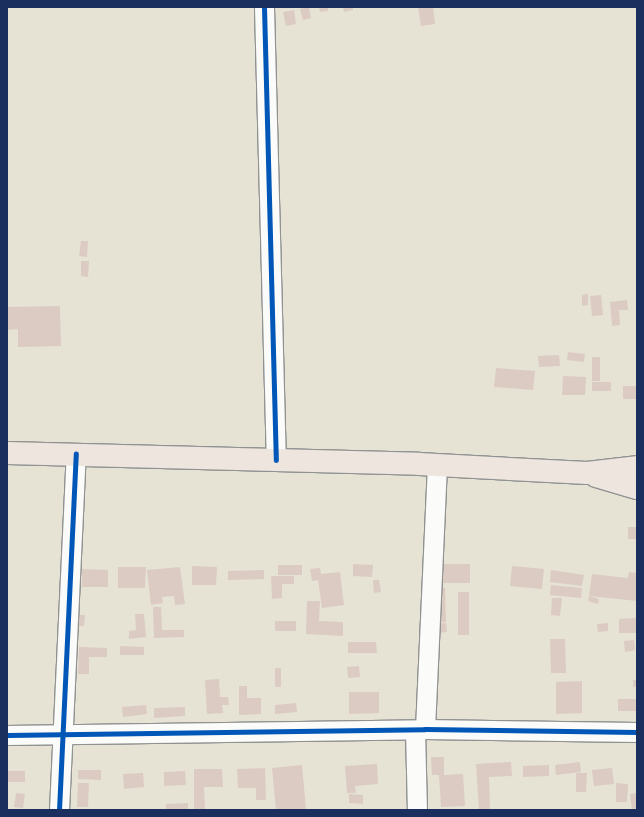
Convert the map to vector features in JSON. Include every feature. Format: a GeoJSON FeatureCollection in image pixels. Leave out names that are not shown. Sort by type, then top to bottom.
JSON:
{"type":"FeatureCollection","features":[{"type":"Feature","properties":{"kind":"highway"},"geometry":{"type":"LineString","coordinates":[[7,453],[76,453],[436,465],[587,473],[637,467]]}},
{"type":"Feature","properties":{"kind":"highway"},"geometry":{"type":"LineString","coordinates":[[587,473],[637,488]]}},
{"type":"Feature","properties":{"kind":"street"},"geometry":{"type":"LineString","coordinates":[[264,7],[276,460]]}},
{"type":"Feature","properties":{"kind":"street"},"geometry":{"type":"LineString","coordinates":[[59,810],[76,453]]}},
{"type":"Feature","properties":{"kind":"street"},"geometry":{"type":"LineString","coordinates":[[417,810],[420,730],[436,465]]}},
{"type":"Feature","properties":{"kind":"street"},"geometry":{"type":"LineString","coordinates":[[7,736],[62,734],[420,730],[637,732]]}},
{"type":"Feature","properties":{"kind":"building"},"geometry":{"type":"Polygon","coordinates":[[[309,7],[311,18],[303,20],[300,9],[309,7]]]}},
{"type":"Feature","properties":{"kind":"building"},"geometry":{"type":"Polygon","coordinates":[[[319,7],[328,7],[328,11],[320,12],[319,7]]]}},
{"type":"Feature","properties":{"kind":"building"},"geometry":{"type":"Polygon","coordinates":[[[343,7],[353,7],[353,10],[344,12],[343,7]]]}},
{"type":"Feature","properties":{"kind":"building"},"geometry":{"type":"Polygon","coordinates":[[[418,7],[433,7],[435,24],[421,26],[418,7]]]}},
{"type":"Feature","properties":{"kind":"building"},"geometry":{"type":"Polygon","coordinates":[[[294,10],[296,24],[286,26],[283,12],[294,10]]]}},
{"type":"Feature","properties":{"kind":"building"},"geometry":{"type":"Polygon","coordinates":[[[81,241],[88,241],[87,257],[79,256],[81,241]]]}},
{"type":"Feature","properties":{"kind":"building"},"geometry":{"type":"Polygon","coordinates":[[[81,261],[89,261],[88,277],[81,276],[81,261]]]}},
{"type":"Feature","properties":{"kind":"building"},"geometry":{"type":"Polygon","coordinates":[[[588,294],[588,305],[582,306],[582,295],[588,294]]]}},
{"type":"Feature","properties":{"kind":"building"},"geometry":{"type":"Polygon","coordinates":[[[601,295],[603,315],[592,316],[590,296],[601,295]]]}},
{"type":"Feature","properties":{"kind":"building"},"geometry":{"type":"Polygon","coordinates":[[[627,300],[628,310],[619,310],[620,325],[612,326],[610,302],[627,300]]]}},
{"type":"Feature","properties":{"kind":"building"},"geometry":{"type":"Polygon","coordinates":[[[60,306],[61,346],[18,347],[18,329],[7,330],[7,307],[60,306]]]}},
{"type":"Feature","properties":{"kind":"building"},"geometry":{"type":"Polygon","coordinates":[[[568,352],[585,354],[584,362],[567,360],[568,352]]]}},
{"type":"Feature","properties":{"kind":"building"},"geometry":{"type":"Polygon","coordinates":[[[559,355],[560,366],[539,367],[538,356],[559,355]]]}},
{"type":"Feature","properties":{"kind":"building"},"geometry":{"type":"Polygon","coordinates":[[[592,357],[600,357],[600,381],[592,381],[592,357]]]}},
{"type":"Feature","properties":{"kind":"building"},"geometry":{"type":"Polygon","coordinates":[[[496,368],[535,371],[533,390],[494,387],[496,368]]]}},
{"type":"Feature","properties":{"kind":"building"},"geometry":{"type":"Polygon","coordinates":[[[563,376],[586,377],[585,395],[562,395],[563,376]]]}},
{"type":"Feature","properties":{"kind":"building"},"geometry":{"type":"Polygon","coordinates":[[[592,382],[611,382],[611,391],[592,391],[592,382]]]}},
{"type":"Feature","properties":{"kind":"building"},"geometry":{"type":"Polygon","coordinates":[[[623,386],[637,386],[637,399],[623,399],[623,386]]]}},
{"type":"Feature","properties":{"kind":"building"},"geometry":{"type":"Polygon","coordinates":[[[628,527],[637,527],[637,539],[628,539],[628,527]]]}},
{"type":"Feature","properties":{"kind":"building"},"geometry":{"type":"Polygon","coordinates":[[[353,564],[373,565],[372,577],[353,576],[353,564]]]}},
{"type":"Feature","properties":{"kind":"building"},"geometry":{"type":"Polygon","coordinates":[[[435,564],[470,564],[470,583],[435,583],[435,564]]]}},
{"type":"Feature","properties":{"kind":"building"},"geometry":{"type":"Polygon","coordinates":[[[278,565],[302,565],[302,575],[278,575],[278,565]]]}},
{"type":"Feature","properties":{"kind":"building"},"geometry":{"type":"Polygon","coordinates":[[[192,566],[217,567],[216,585],[192,585],[192,566]]]}},
{"type":"Feature","properties":{"kind":"building"},"geometry":{"type":"Polygon","coordinates":[[[512,566],[544,569],[542,589],[510,586],[512,566]]]}},
{"type":"Feature","properties":{"kind":"building"},"geometry":{"type":"Polygon","coordinates":[[[118,567],[146,567],[145,588],[118,588],[118,567]]]}},
{"type":"Feature","properties":{"kind":"building"},"geometry":{"type":"Polygon","coordinates":[[[180,567],[185,604],[175,605],[174,596],[162,597],[163,603],[151,605],[147,570],[180,567]]]}},
{"type":"Feature","properties":{"kind":"building"},"geometry":{"type":"Polygon","coordinates":[[[320,568],[321,574],[340,572],[344,605],[322,608],[318,580],[312,581],[310,569],[320,568]]]}},
{"type":"Feature","properties":{"kind":"building"},"geometry":{"type":"Polygon","coordinates":[[[82,569],[108,570],[108,587],[82,587],[82,569]]]}},
{"type":"Feature","properties":{"kind":"building"},"geometry":{"type":"Polygon","coordinates":[[[264,570],[264,579],[228,580],[228,571],[264,570]]]}},
{"type":"Feature","properties":{"kind":"building"},"geometry":{"type":"Polygon","coordinates":[[[551,570],[584,575],[582,586],[550,582],[551,570]]]}},
{"type":"Feature","properties":{"kind":"building"},"geometry":{"type":"Polygon","coordinates":[[[629,572],[637,573],[637,601],[589,596],[592,574],[628,578],[629,572]]]}},
{"type":"Feature","properties":{"kind":"building"},"geometry":{"type":"Polygon","coordinates":[[[271,576],[294,576],[294,584],[282,584],[282,598],[272,599],[271,576]]]}},
{"type":"Feature","properties":{"kind":"building"},"geometry":{"type":"Polygon","coordinates":[[[373,580],[379,580],[381,592],[374,593],[373,580]]]}},
{"type":"Feature","properties":{"kind":"building"},"geometry":{"type":"Polygon","coordinates":[[[551,585],[582,588],[581,598],[550,595],[551,585]]]}},
{"type":"Feature","properties":{"kind":"building"},"geometry":{"type":"Polygon","coordinates":[[[434,588],[445,588],[446,622],[435,623],[434,588]]]}},
{"type":"Feature","properties":{"kind":"building"},"geometry":{"type":"Polygon","coordinates":[[[458,592],[469,592],[469,635],[458,635],[458,592]]]}},
{"type":"Feature","properties":{"kind":"building"},"geometry":{"type":"Polygon","coordinates":[[[589,596],[599,599],[598,604],[588,601],[589,596]]]}},
{"type":"Feature","properties":{"kind":"building"},"geometry":{"type":"Polygon","coordinates":[[[552,598],[562,598],[560,616],[551,615],[552,598]]]}},
{"type":"Feature","properties":{"kind":"building"},"geometry":{"type":"Polygon","coordinates":[[[307,601],[320,601],[319,621],[343,622],[343,636],[306,634],[307,601]]]}},
{"type":"Feature","properties":{"kind":"building"},"geometry":{"type":"Polygon","coordinates":[[[153,607],[161,607],[162,630],[184,630],[184,637],[154,638],[153,607]]]}},
{"type":"Feature","properties":{"kind":"building"},"geometry":{"type":"Polygon","coordinates":[[[135,614],[144,614],[146,637],[129,639],[129,631],[136,630],[135,614]]]}},
{"type":"Feature","properties":{"kind":"building"},"geometry":{"type":"Polygon","coordinates":[[[78,615],[85,615],[84,626],[78,626],[78,615]]]}},
{"type":"Feature","properties":{"kind":"building"},"geometry":{"type":"Polygon","coordinates":[[[637,618],[637,633],[619,633],[619,619],[637,618]]]}},
{"type":"Feature","properties":{"kind":"building"},"geometry":{"type":"Polygon","coordinates":[[[275,621],[296,621],[296,631],[275,631],[275,621]]]}},
{"type":"Feature","properties":{"kind":"building"},"geometry":{"type":"Polygon","coordinates":[[[446,623],[447,632],[437,633],[436,624],[446,623]]]}},
{"type":"Feature","properties":{"kind":"building"},"geometry":{"type":"Polygon","coordinates":[[[608,623],[608,631],[598,632],[597,624],[608,623]]]}},
{"type":"Feature","properties":{"kind":"building"},"geometry":{"type":"Polygon","coordinates":[[[550,639],[565,639],[566,673],[551,673],[550,639]]]}},
{"type":"Feature","properties":{"kind":"building"},"geometry":{"type":"Polygon","coordinates":[[[634,640],[635,650],[625,652],[624,641],[634,640]]]}},
{"type":"Feature","properties":{"kind":"building"},"geometry":{"type":"Polygon","coordinates":[[[348,642],[376,642],[377,653],[348,653],[348,642]]]}},
{"type":"Feature","properties":{"kind":"building"},"geometry":{"type":"Polygon","coordinates":[[[120,646],[144,647],[144,655],[120,655],[120,646]]]}},
{"type":"Feature","properties":{"kind":"building"},"geometry":{"type":"Polygon","coordinates":[[[79,647],[107,648],[107,657],[89,657],[89,674],[78,674],[79,647]]]}},
{"type":"Feature","properties":{"kind":"building"},"geometry":{"type":"Polygon","coordinates":[[[359,666],[360,677],[348,678],[347,667],[359,666]]]}},
{"type":"Feature","properties":{"kind":"building"},"geometry":{"type":"Polygon","coordinates":[[[275,668],[281,668],[281,687],[275,687],[275,668]]]}},
{"type":"Feature","properties":{"kind":"building"},"geometry":{"type":"Polygon","coordinates":[[[219,679],[220,697],[228,697],[229,705],[222,705],[223,713],[207,714],[205,680],[219,679]]]}},
{"type":"Feature","properties":{"kind":"building"},"geometry":{"type":"Polygon","coordinates":[[[633,680],[637,680],[637,687],[633,687],[633,680]]]}},
{"type":"Feature","properties":{"kind":"building"},"geometry":{"type":"Polygon","coordinates":[[[582,681],[582,713],[556,714],[556,682],[582,681]]]}},
{"type":"Feature","properties":{"kind":"building"},"geometry":{"type":"Polygon","coordinates":[[[239,686],[247,686],[247,698],[261,698],[261,714],[239,715],[239,686]]]}},
{"type":"Feature","properties":{"kind":"building"},"geometry":{"type":"Polygon","coordinates":[[[349,692],[379,692],[379,713],[349,714],[349,692]]]}},
{"type":"Feature","properties":{"kind":"building"},"geometry":{"type":"Polygon","coordinates":[[[618,699],[637,699],[637,711],[618,711],[618,699]]]}},
{"type":"Feature","properties":{"kind":"building"},"geometry":{"type":"Polygon","coordinates":[[[296,703],[297,712],[275,714],[275,705],[296,703]]]}},
{"type":"Feature","properties":{"kind":"building"},"geometry":{"type":"Polygon","coordinates":[[[146,705],[147,714],[123,717],[122,707],[146,705]]]}},
{"type":"Feature","properties":{"kind":"building"},"geometry":{"type":"Polygon","coordinates":[[[185,707],[185,716],[154,718],[154,708],[185,707]]]}},
{"type":"Feature","properties":{"kind":"building"},"geometry":{"type":"Polygon","coordinates":[[[431,757],[444,757],[444,775],[463,774],[465,806],[441,807],[439,775],[432,775],[431,757]]]}},
{"type":"Feature","properties":{"kind":"building"},"geometry":{"type":"Polygon","coordinates":[[[511,762],[512,776],[489,777],[490,810],[479,810],[476,764],[511,762]]]}},
{"type":"Feature","properties":{"kind":"building"},"geometry":{"type":"Polygon","coordinates":[[[580,762],[581,772],[556,775],[555,765],[580,762]]]}},
{"type":"Feature","properties":{"kind":"building"},"geometry":{"type":"Polygon","coordinates":[[[377,764],[378,784],[355,786],[356,793],[347,793],[345,766],[377,764]]]}},
{"type":"Feature","properties":{"kind":"building"},"geometry":{"type":"Polygon","coordinates":[[[302,765],[306,810],[276,810],[272,768],[302,765]]]}},
{"type":"Feature","properties":{"kind":"building"},"geometry":{"type":"Polygon","coordinates":[[[549,765],[549,776],[523,777],[523,766],[549,765]]]}},
{"type":"Feature","properties":{"kind":"building"},"geometry":{"type":"Polygon","coordinates":[[[265,768],[266,800],[256,800],[256,788],[238,788],[237,769],[265,768]]]}},
{"type":"Feature","properties":{"kind":"building"},"geometry":{"type":"Polygon","coordinates":[[[612,768],[614,784],[594,786],[592,770],[612,768]]]}},
{"type":"Feature","properties":{"kind":"building"},"geometry":{"type":"Polygon","coordinates":[[[194,769],[222,769],[223,787],[204,787],[205,810],[194,810],[194,769]]]}},
{"type":"Feature","properties":{"kind":"building"},"geometry":{"type":"Polygon","coordinates":[[[78,770],[101,770],[101,780],[78,779],[78,770]]]}},
{"type":"Feature","properties":{"kind":"building"},"geometry":{"type":"Polygon","coordinates":[[[7,771],[25,771],[25,782],[7,782],[7,771]]]}},
{"type":"Feature","properties":{"kind":"building"},"geometry":{"type":"Polygon","coordinates":[[[185,771],[186,785],[164,786],[164,772],[185,771]]]}},
{"type":"Feature","properties":{"kind":"building"},"geometry":{"type":"Polygon","coordinates":[[[143,773],[144,787],[124,789],[123,774],[143,773]]]}},
{"type":"Feature","properties":{"kind":"building"},"geometry":{"type":"Polygon","coordinates":[[[576,773],[587,773],[586,792],[576,792],[576,773]]]}},
{"type":"Feature","properties":{"kind":"building"},"geometry":{"type":"Polygon","coordinates":[[[78,783],[89,783],[88,807],[77,807],[78,783]]]}},
{"type":"Feature","properties":{"kind":"building"},"geometry":{"type":"Polygon","coordinates":[[[616,783],[628,784],[627,802],[616,802],[616,783]]]}},
{"type":"Feature","properties":{"kind":"building"},"geometry":{"type":"Polygon","coordinates":[[[16,793],[25,794],[23,808],[14,807],[16,793]]]}},
{"type":"Feature","properties":{"kind":"building"},"geometry":{"type":"Polygon","coordinates":[[[637,793],[637,810],[632,810],[630,794],[637,793]]]}},
{"type":"Feature","properties":{"kind":"building"},"geometry":{"type":"Polygon","coordinates":[[[349,794],[363,795],[363,804],[349,803],[349,794]]]}},
{"type":"Feature","properties":{"kind":"building"},"geometry":{"type":"Polygon","coordinates":[[[188,803],[188,810],[166,810],[166,804],[188,803]]]}},
{"type":"Feature","properties":{"kind":"cycle path"},"geometry":{"type":"LineString","coordinates":[[264,7],[276,460]]}},
{"type":"Feature","properties":{"kind":"cycle path"},"geometry":{"type":"LineString","coordinates":[[59,810],[76,453]]}},
{"type":"Feature","properties":{"kind":"cycle path"},"geometry":{"type":"LineString","coordinates":[[7,735],[425,729],[637,732]]}}]}
